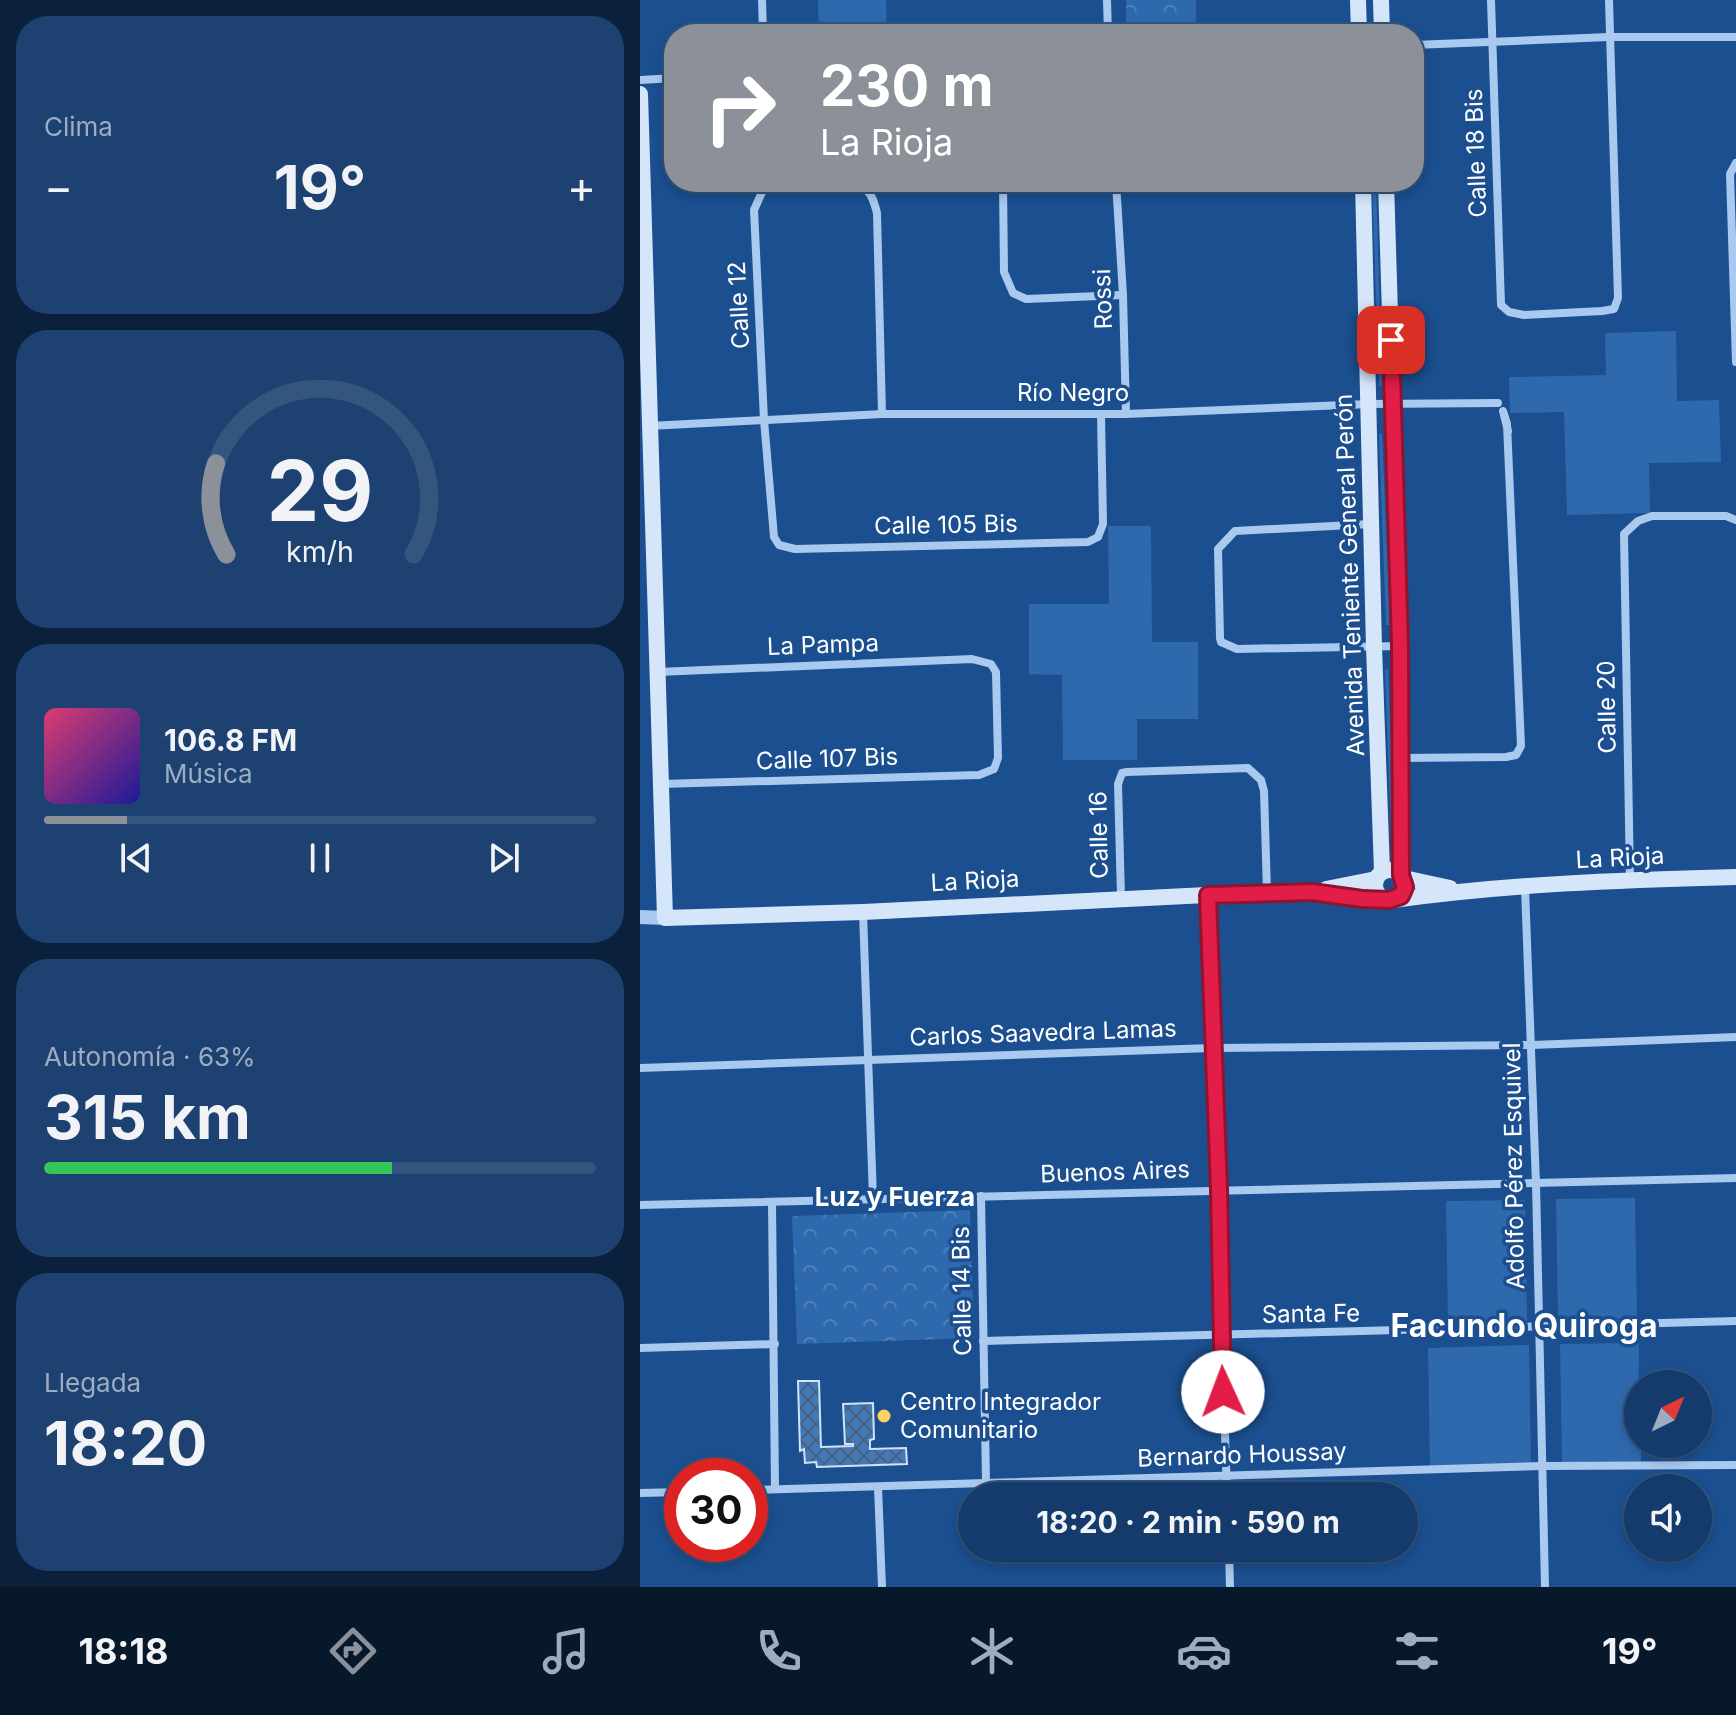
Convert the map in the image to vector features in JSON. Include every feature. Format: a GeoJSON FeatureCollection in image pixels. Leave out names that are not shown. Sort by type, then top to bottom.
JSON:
{"type":"FeatureCollection","features":[{"type":"Feature","properties":{"kind":"main road"},"geometry":{"type":"LineString","coordinates":[[1358,0],[1359,24]]}},
{"type":"Feature","properties":{"kind":"main road"},"geometry":{"type":"LineString","coordinates":[[1381,0],[1382,24]]}},
{"type":"Feature","properties":{"kind":"main road"},"geometry":{"type":"LineString","coordinates":[[640,94],[665,918]]}},
{"type":"Feature","properties":{"kind":"main road","name":"Avenida Teniente General Perón"},"geometry":{"type":"LineString","coordinates":[[1363,192],[1379,875]]}},
{"type":"Feature","properties":{"kind":"main road","name":"Avenida Teniente General Perón"},"geometry":{"type":"LineString","coordinates":[[1386,192],[1400,646],[1402,876]]}},
{"type":"Feature","properties":{"kind":"main road"},"geometry":{"type":"LineString","coordinates":[[1392,870],[1402,876],[1404,892],[1389,900],[1377,894],[1379,875],[1392,870]]}},
{"type":"Feature","properties":{"kind":"main road","name":"La Rioja"},"geometry":{"type":"LineString","coordinates":[[1312,892],[1379,875]]}},
{"type":"Feature","properties":{"kind":"main road","name":"La Rioja"},"geometry":{"type":"LineString","coordinates":[[1402,876],[1459,891]]}},
{"type":"Feature","properties":{"kind":"main road","name":"La Rioja"},"geometry":{"type":"LineString","coordinates":[[665,918],[863,912],[1267,892],[1312,892],[1389,900],[1459,891],[1736,877]]}},
{"type":"Feature","properties":{"kind":"street"},"geometry":{"type":"LineString","coordinates":[[762,0],[763,24]]}},
{"type":"Feature","properties":{"kind":"street"},"geometry":{"type":"LineString","coordinates":[[1107,0],[1108,24]]}},
{"type":"Feature","properties":{"kind":"street","name":"Calle 18 Bis"},"geometry":{"type":"LineString","coordinates":[[1491,0],[1501,305],[1509,312],[1524,315],[1614,309],[1618,298],[1609,37]]}},
{"type":"Feature","properties":{"kind":"street"},"geometry":{"type":"LineString","coordinates":[[1609,0],[1609,37]]}},
{"type":"Feature","properties":{"kind":"street"},"geometry":{"type":"LineString","coordinates":[[1424,45],[1609,37],[1736,37]]}},
{"type":"Feature","properties":{"kind":"street"},"geometry":{"type":"LineString","coordinates":[[640,80],[664,79]]}},
{"type":"Feature","properties":{"kind":"street"},"geometry":{"type":"LineString","coordinates":[[1735,165],[1730,174],[1736,362]]}},
{"type":"Feature","properties":{"kind":"street","name":"Calle 12"},"geometry":{"type":"LineString","coordinates":[[762,192],[754,210],[764,420],[774,537],[779,545]]}},
{"type":"Feature","properties":{"kind":"street","name":"Calle 12"},"geometry":{"type":"LineString","coordinates":[[868,192],[877,213],[882,414]]}},
{"type":"Feature","properties":{"kind":"street"},"geometry":{"type":"LineString","coordinates":[[1003,192],[1004,272],[1013,293],[1026,299],[1123,295]]}},
{"type":"Feature","properties":{"kind":"street","name":"Rossi"},"geometry":{"type":"LineString","coordinates":[[1117,192],[1126,414]]}},
{"type":"Feature","properties":{"kind":"street","name":"Río Negro"},"geometry":{"type":"LineString","coordinates":[[649,426],[882,414],[1126,414],[1370,404],[1498,403]]}},
{"type":"Feature","properties":{"kind":"street","name":"Calle 105 Bis"},"geometry":{"type":"LineString","coordinates":[[779,545],[795,549],[1088,542],[1098,537],[1103,524],[1101,414]]}},
{"type":"Feature","properties":{"kind":"street"},"geometry":{"type":"LineString","coordinates":[[1399,758],[1516,755],[1521,746],[1508,431]]}},
{"type":"Feature","properties":{"kind":"street","name":"Calle 20"},"geometry":{"type":"LineString","coordinates":[[1630,880],[1624,534],[1638,521],[1652,516],[1726,516],[1736,520]]}},
{"type":"Feature","properties":{"kind":"street"},"geometry":{"type":"LineString","coordinates":[[1371,524],[1235,531],[1218,549],[1221,642],[1237,649],[1400,646]]}},
{"type":"Feature","properties":{"kind":"street","name":"La Pampa"},"geometry":{"type":"LineString","coordinates":[[656,672],[972,659],[991,664],[996,672],[998,758],[994,769]]}},
{"type":"Feature","properties":{"kind":"street","name":"Calle 16"},"geometry":{"type":"LineString","coordinates":[[1121,897],[1118,784],[1122,773],[1248,768],[1261,780],[1264,791],[1267,892]]}},
{"type":"Feature","properties":{"kind":"street","name":"Calle 107 Bis"},"geometry":{"type":"LineString","coordinates":[[660,784],[979,775],[994,769]]}},
{"type":"Feature","properties":{"kind":"street","name":"Adolfo Pérez Esquivel"},"geometry":{"type":"LineString","coordinates":[[1525,888],[1536,1184],[1545,1587]]}},
{"type":"Feature","properties":{"kind":"street"},"geometry":{"type":"LineString","coordinates":[[1208,895],[1226,1482]]}},
{"type":"Feature","properties":{"kind":"street"},"geometry":{"type":"LineString","coordinates":[[863,912],[873,1199]]}},
{"type":"Feature","properties":{"kind":"street","name":"La Rioja"},"geometry":{"type":"LineString","coordinates":[[640,917],[665,918]]}},
{"type":"Feature","properties":{"kind":"street","name":"Carlos Saavedra Lamas"},"geometry":{"type":"LineString","coordinates":[[640,1068],[1212,1048],[1532,1045],[1736,1037]]}},
{"type":"Feature","properties":{"kind":"street","name":"Buenos Aires"},"geometry":{"type":"LineString","coordinates":[[640,1205],[1736,1178]]}},
{"type":"Feature","properties":{"kind":"street","name":"Calle 14 Bis"},"geometry":{"type":"LineString","coordinates":[[981,1196],[986,1482]]}},
{"type":"Feature","properties":{"kind":"street"},"geometry":{"type":"LineString","coordinates":[[772,1203],[775,1489]]}},
{"type":"Feature","properties":{"kind":"street","name":"Santa Fe"},"geometry":{"type":"LineString","coordinates":[[983,1341],[1736,1321]]}},
{"type":"Feature","properties":{"kind":"street"},"geometry":{"type":"LineString","coordinates":[[640,1348],[775,1344]]}},
{"type":"Feature","properties":{"kind":"street","name":"Bernardo Houssay"},"geometry":{"type":"LineString","coordinates":[[986,1482],[1542,1466],[1736,1465]]}},
{"type":"Feature","properties":{"kind":"street","name":"Bernardo Houssay"},"geometry":{"type":"LineString","coordinates":[[768,1489],[958,1483]]}},
{"type":"Feature","properties":{"kind":"street"},"geometry":{"type":"LineString","coordinates":[[878,1487],[882,1587]]}},
{"type":"Feature","properties":{"kind":"street"},"geometry":{"type":"LineString","coordinates":[[640,1493],[664,1492]]}},
{"type":"Feature","properties":{"kind":"street"},"geometry":{"type":"LineString","coordinates":[[1229,1562],[1230,1587]]}},
{"type":"Feature","properties":{"kind":"green space"},"geometry":{"type":"Polygon","coordinates":[[[818,0],[886,0],[887,24],[819,24],[818,0]]]}},
{"type":"Feature","properties":{"kind":"green space"},"geometry":{"type":"Polygon","coordinates":[[[1126,0],[1196,0],[1196,24],[1126,24],[1126,0]]]}},
{"type":"Feature","properties":{"kind":"green space"},"geometry":{"type":"Polygon","coordinates":[[[1372,192],[1376,192],[1382,385],[1379,386],[1372,192]]]}},
{"type":"Feature","properties":{"kind":"green space"},"geometry":{"type":"Polygon","coordinates":[[[1676,331],[1677,401],[1719,400],[1721,462],[1649,463],[1650,513],[1567,515],[1564,412],[1510,413],[1509,377],[1606,375],[1605,333],[1676,331]]]}},
{"type":"Feature","properties":{"kind":"green space"},"geometry":{"type":"Polygon","coordinates":[[[1379,434],[1382,434],[1390,625],[1386,625],[1379,434]]]}},
{"type":"Feature","properties":{"kind":"green space"},"geometry":{"type":"Polygon","coordinates":[[[1108,526],[1151,526],[1152,642],[1198,642],[1198,719],[1137,719],[1137,760],[1063,760],[1062,675],[1029,674],[1029,604],[1109,604],[1108,526]]]}},
{"type":"Feature","properties":{"kind":"green space"},"geometry":{"type":"Polygon","coordinates":[[[1388,669],[1396,860],[1392,860],[1385,670],[1388,669]]]}},
{"type":"Feature","properties":{"kind":"green space"},"geometry":{"type":"Polygon","coordinates":[[[1635,1198],[1637,1319],[1558,1320],[1556,1199],[1635,1198]]]}},
{"type":"Feature","properties":{"kind":"green space"},"geometry":{"type":"Polygon","coordinates":[[[1525,1200],[1527,1321],[1448,1322],[1446,1201],[1525,1200]]]}},
{"type":"Feature","properties":{"kind":"green space"},"geometry":{"type":"Polygon","coordinates":[[[970,1210],[974,1338],[797,1344],[792,1216],[970,1210]]]}},
{"type":"Feature","properties":{"kind":"green space"},"geometry":{"type":"Polygon","coordinates":[[[1639,1343],[1639,1370],[1624,1370],[1624,1458],[1641,1458],[1641,1464],[1562,1465],[1560,1344],[1639,1343]]]}},
{"type":"Feature","properties":{"kind":"green space"},"geometry":{"type":"Polygon","coordinates":[[[1529,1345],[1531,1466],[1430,1469],[1428,1348],[1529,1345]]]}},
{"type":"Feature","properties":{"kind":"building"},"geometry":{"type":"Polygon","coordinates":[[[798,1381],[819,1381],[821,1447],[853,1446],[845,1444],[843,1404],[873,1403],[874,1439],[870,1440],[870,1449],[906,1448],[907,1464],[817,1467],[816,1462],[805,1463],[804,1449],[800,1451],[798,1381]]]}},
{"type":"Feature","properties":{"kind":"place","name":"Centro Integrador Comunitario"},"geometry":{"type":"Point","coordinates":[884,1416]}},
{"type":"Feature","properties":{"kind":"district","name":"Luz y Fuerza"},"geometry":{"type":"Point","coordinates":[895,1197]}},
{"type":"Feature","properties":{"kind":"district","name":"Facundo Quiroga"},"geometry":{"type":"Point","coordinates":[1524,1326]}},
{"type":"Feature","properties":{"kind":"route"},"geometry":{"type":"LineString","coordinates":[[1223,1392],[1208,895],[1312,892],[1389,900],[1401,896],[1405,887],[1401,875],[1400,646],[1391,340]]}}]}
